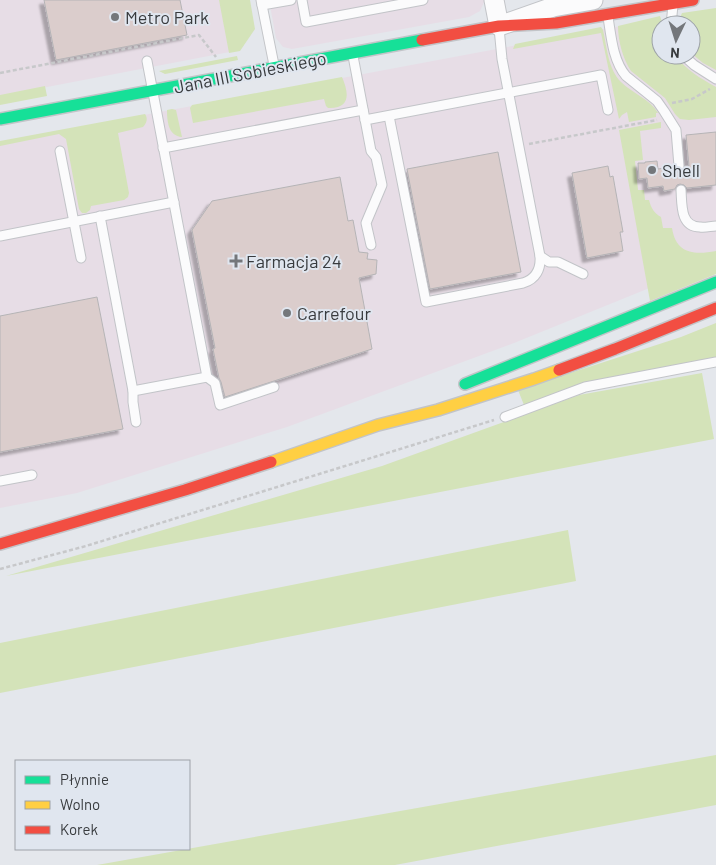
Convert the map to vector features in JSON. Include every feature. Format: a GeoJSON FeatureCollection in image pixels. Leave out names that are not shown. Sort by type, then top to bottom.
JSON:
{"type":"FeatureCollection","features":[{"type":"Feature","properties":{"kind":"main road","name":"Jana III Sobieskiego"},"geometry":{"type":"LineString","coordinates":[[0,119],[499,26],[556,23],[693,0]]}},
{"type":"Feature","properties":{"kind":"main road"},"geometry":{"type":"LineString","coordinates":[[451,390],[716,282]]}},
{"type":"Feature","properties":{"kind":"main road"},"geometry":{"type":"LineString","coordinates":[[0,544],[185,490],[378,425],[438,410],[542,377],[716,308]]}},
{"type":"Feature","properties":{"kind":"main road"},"geometry":{"type":"LineString","coordinates":[[378,425],[417,404]]}},
{"type":"Feature","properties":{"kind":"street"},"geometry":{"type":"LineString","coordinates":[[494,0],[499,26]]}},
{"type":"Feature","properties":{"kind":"street","name":"Jana III Sobieskiego"},"geometry":{"type":"LineString","coordinates":[[499,26],[553,7],[593,0]]}},
{"type":"Feature","properties":{"kind":"lane"},"geometry":{"type":"LineString","coordinates":[[275,68],[262,2],[291,0]]}},
{"type":"Feature","properties":{"kind":"lane"},"geometry":{"type":"LineString","coordinates":[[302,0],[306,22],[423,0]]}},
{"type":"Feature","properties":{"kind":"lane"},"geometry":{"type":"LineString","coordinates":[[626,2],[608,14],[614,48],[622,72],[657,101],[676,130],[679,166]]}},
{"type":"Feature","properties":{"kind":"lane"},"geometry":{"type":"LineString","coordinates":[[672,15],[673,3]]}},
{"type":"Feature","properties":{"kind":"lane"},"geometry":{"type":"LineString","coordinates":[[389,116],[426,302],[527,282],[532,279],[537,273],[541,262],[502,59],[499,26]]}},
{"type":"Feature","properties":{"kind":"lane"},"geometry":{"type":"LineString","coordinates":[[353,53],[371,151],[376,157],[382,185],[366,223],[371,245]]}},
{"type":"Feature","properties":{"kind":"lane"},"geometry":{"type":"LineString","coordinates":[[147,61],[207,377],[215,383],[220,405],[274,387]]}},
{"type":"Feature","properties":{"kind":"lane"},"geometry":{"type":"LineString","coordinates":[[694,65],[716,79]]}},
{"type":"Feature","properties":{"kind":"lane"},"geometry":{"type":"LineString","coordinates":[[365,120],[601,75],[608,110]]}},
{"type":"Feature","properties":{"kind":"lane"},"geometry":{"type":"LineString","coordinates":[[163,148],[364,110]]}},
{"type":"Feature","properties":{"kind":"lane"},"geometry":{"type":"LineString","coordinates":[[60,151],[81,258]]}},
{"type":"Feature","properties":{"kind":"lane"},"geometry":{"type":"LineString","coordinates":[[681,190],[683,215],[688,223],[698,228],[716,226]]}},
{"type":"Feature","properties":{"kind":"lane"},"geometry":{"type":"LineString","coordinates":[[0,236],[174,202]]}},
{"type":"Feature","properties":{"kind":"lane"},"geometry":{"type":"LineString","coordinates":[[100,216],[133,390],[136,422]]}},
{"type":"Feature","properties":{"kind":"lane"},"geometry":{"type":"LineString","coordinates":[[540,256],[549,262],[558,262],[583,274]]}},
{"type":"Feature","properties":{"kind":"lane"},"geometry":{"type":"LineString","coordinates":[[505,417],[585,387],[716,362]]}},
{"type":"Feature","properties":{"kind":"lane"},"geometry":{"type":"LineString","coordinates":[[133,390],[207,377]]}},
{"type":"Feature","properties":{"kind":"lane"},"geometry":{"type":"LineString","coordinates":[[0,481],[32,475]]}},
{"type":"Feature","properties":{"kind":"path"},"geometry":{"type":"LineString","coordinates":[[0,73],[199,35],[216,58]]}},
{"type":"Feature","properties":{"kind":"path"},"geometry":{"type":"LineString","coordinates":[[519,146],[658,120],[670,104],[692,99],[716,85]]}},
{"type":"Feature","properties":{"kind":"path"},"geometry":{"type":"LineString","coordinates":[[0,569],[86,546],[505,417]]}},
{"type":"Feature","properties":{"kind":"shaded area"},"geometry":{"type":"Polygon","coordinates":[[[0,0],[248,0],[240,50],[0,96],[0,0]]]}},
{"type":"Feature","properties":{"kind":"shaded area"},"geometry":{"type":"Polygon","coordinates":[[[269,0],[485,0],[480,11],[469,17],[292,49],[283,47],[276,38],[269,0]]]}},
{"type":"Feature","properties":{"kind":"shaded area"},"geometry":{"type":"Polygon","coordinates":[[[716,11],[716,261],[514,343],[287,427],[77,493],[0,508],[0,142],[651,21],[651,65],[701,65],[701,15],[691,15],[716,11]]]}},
{"type":"Feature","properties":{"kind":"green space"},"geometry":{"type":"Polygon","coordinates":[[[219,0],[250,0],[255,29],[240,51],[229,53],[219,0]]]}},
{"type":"Feature","properties":{"kind":"green space"},"geometry":{"type":"Polygon","coordinates":[[[716,8],[716,70],[701,61],[701,15],[681,15],[682,13],[716,8]]]}},
{"type":"Feature","properties":{"kind":"green space"},"geometry":{"type":"Polygon","coordinates":[[[651,18],[651,65],[685,65],[699,77],[716,87],[716,117],[680,119],[665,98],[631,71],[622,50],[618,26],[651,18]]]}},
{"type":"Feature","properties":{"kind":"green space"},"geometry":{"type":"Polygon","coordinates":[[[601,27],[613,71],[625,86],[655,108],[658,113],[656,113],[656,117],[629,122],[627,112],[619,119],[601,33],[513,49],[515,44],[601,27]]]}},
{"type":"Feature","properties":{"kind":"green space"},"geometry":{"type":"Polygon","coordinates":[[[237,56],[238,60],[165,74],[159,71],[237,56]]]}},
{"type":"Feature","properties":{"kind":"green space"},"geometry":{"type":"Polygon","coordinates":[[[342,77],[347,94],[346,99],[341,106],[335,108],[328,108],[324,99],[193,123],[190,108],[192,105],[342,77]]]}},
{"type":"Feature","properties":{"kind":"green space"},"geometry":{"type":"Polygon","coordinates":[[[45,86],[47,96],[0,105],[0,95],[45,86]]]}},
{"type":"Feature","properties":{"kind":"green space"},"geometry":{"type":"Polygon","coordinates":[[[167,110],[176,110],[182,137],[174,134],[169,127],[167,110]]]}},
{"type":"Feature","properties":{"kind":"green space"},"geometry":{"type":"Polygon","coordinates":[[[145,114],[147,121],[143,127],[118,133],[129,193],[128,197],[124,200],[91,206],[90,210],[86,213],[82,213],[79,209],[66,139],[59,134],[0,146],[0,141],[145,114]]]}},
{"type":"Feature","properties":{"kind":"green space"},"geometry":{"type":"Polygon","coordinates":[[[661,122],[661,128],[640,131],[643,160],[635,161],[638,190],[644,190],[645,200],[649,200],[653,210],[661,217],[663,228],[672,228],[677,243],[682,248],[687,251],[700,253],[716,251],[716,274],[650,301],[619,130],[661,122]]]}},
{"type":"Feature","properties":{"kind":"green space"},"geometry":{"type":"Polygon","coordinates":[[[716,323],[716,357],[581,384],[524,405],[518,390],[681,337],[716,323]]]}},
{"type":"Feature","properties":{"kind":"green space"},"geometry":{"type":"Polygon","coordinates":[[[702,373],[714,439],[6,576],[382,466],[579,395],[702,373]]]}},
{"type":"Feature","properties":{"kind":"green space"},"geometry":{"type":"Polygon","coordinates":[[[568,530],[576,581],[0,693],[0,643],[568,530]]]}},
{"type":"Feature","properties":{"kind":"green space"},"geometry":{"type":"Polygon","coordinates":[[[716,755],[716,805],[395,865],[97,865],[190,850],[190,848],[716,755]]]}},
{"type":"Feature","properties":{"kind":"building","name":"Metro Park"},"geometry":{"type":"Polygon","coordinates":[[[44,0],[180,0],[187,35],[56,60],[44,0]]]}},
{"type":"Feature","properties":{"kind":"building"},"geometry":{"type":"Polygon","coordinates":[[[716,132],[716,185],[687,188],[680,184],[675,189],[664,191],[663,186],[648,188],[647,178],[639,179],[638,163],[657,161],[658,169],[673,167],[677,172],[682,171],[685,166],[689,166],[686,135],[716,132]]]}},
{"type":"Feature","properties":{"kind":"building"},"geometry":{"type":"Polygon","coordinates":[[[498,152],[521,272],[430,289],[407,169],[498,152]]]}},
{"type":"Feature","properties":{"kind":"building"},"geometry":{"type":"Polygon","coordinates":[[[608,166],[610,177],[613,176],[623,232],[620,232],[623,251],[587,258],[572,173],[608,166]]]}},
{"type":"Feature","properties":{"kind":"building","name":"Carrefour"},"geometry":{"type":"Polygon","coordinates":[[[340,177],[348,221],[353,220],[359,252],[368,253],[367,259],[377,260],[376,274],[359,278],[372,349],[225,397],[213,349],[215,348],[192,230],[212,201],[340,177]]]}},
{"type":"Feature","properties":{"kind":"building"},"geometry":{"type":"Polygon","coordinates":[[[97,297],[123,429],[0,452],[0,316],[97,297]]]}},
{"type":"Feature","properties":{"kind":"traffic: fast"},"geometry":{"type":"LineString","coordinates":[[0,119],[422,40]]}},
{"type":"Feature","properties":{"kind":"traffic: fast"},"geometry":{"type":"LineString","coordinates":[[465,384],[716,282]]}},
{"type":"Feature","properties":{"kind":"traffic: slow"},"geometry":{"type":"LineString","coordinates":[[271,462],[378,425],[438,410],[559,370]]}},
{"type":"Feature","properties":{"kind":"traffic: jam"},"geometry":{"type":"LineString","coordinates":[[422,40],[499,26],[556,23],[693,0]]}},
{"type":"Feature","properties":{"kind":"traffic: jam"},"geometry":{"type":"LineString","coordinates":[[559,370],[716,308]]}},
{"type":"Feature","properties":{"kind":"traffic: jam"},"geometry":{"type":"LineString","coordinates":[[0,544],[185,490],[271,462]]}},
{"type":"Feature","properties":{"kind":"place","name":"Metro Park"},"geometry":{"type":"Point","coordinates":[115,17]}},
{"type":"Feature","properties":{"kind":"place","name":"Shell"},"geometry":{"type":"Point","coordinates":[652,170]}},
{"type":"Feature","properties":{"kind":"place","name":"Farmacja 24"},"geometry":{"type":"Point","coordinates":[236,261]}},
{"type":"Feature","properties":{"kind":"place","name":"Carrefour"},"geometry":{"type":"Point","coordinates":[287,313]}}]}
